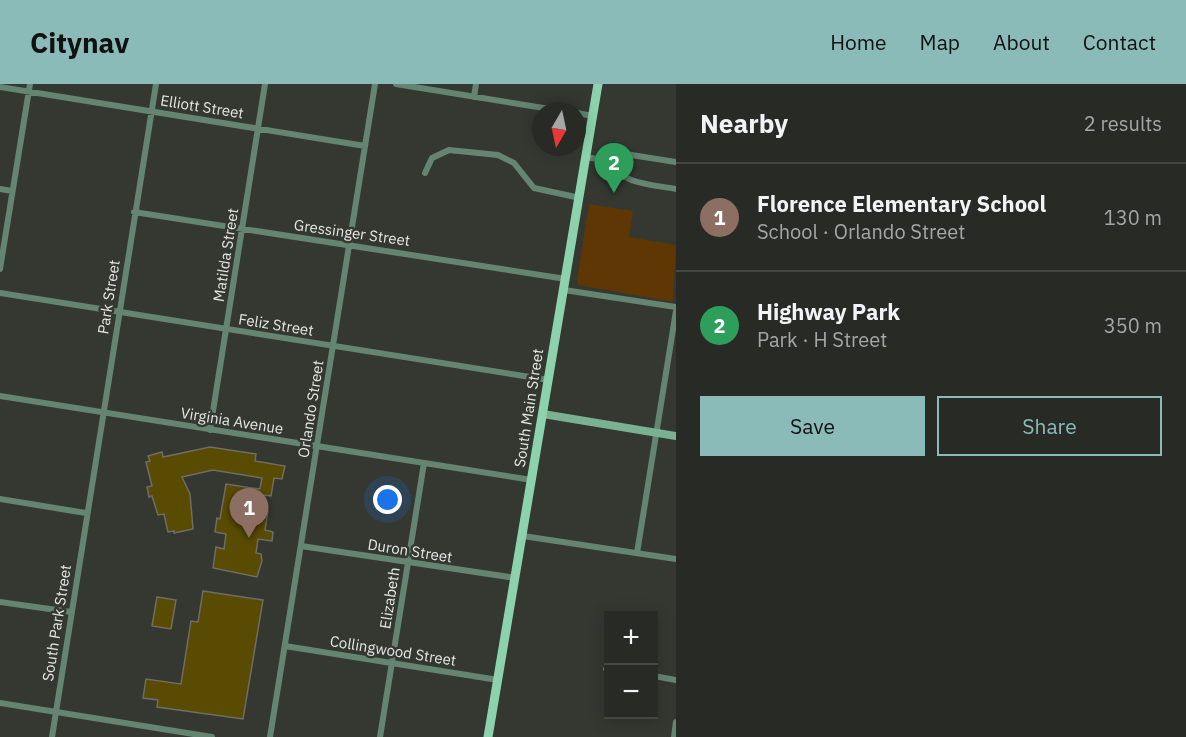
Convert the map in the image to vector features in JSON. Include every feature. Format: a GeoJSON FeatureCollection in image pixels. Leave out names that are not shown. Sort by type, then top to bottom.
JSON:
{"type":"FeatureCollection","features":[{"type":"Feature","properties":{"kind":"main road","name":"South Main Street"},"geometry":{"type":"LineString","coordinates":[[488,737],[598,84]]}},
{"type":"Feature","properties":{"kind":"street"},"geometry":{"type":"LineString","coordinates":[[0,269],[30,84]]}},
{"type":"Feature","properties":{"kind":"street","name":"Park Street"},"geometry":{"type":"LineString","coordinates":[[86,513],[156,84]]}},
{"type":"Feature","properties":{"kind":"street","name":"Matilda Street"},"geometry":{"type":"LineString","coordinates":[[210,429],[265,84]]}},
{"type":"Feature","properties":{"kind":"street","name":"Orlando Street"},"geometry":{"type":"LineString","coordinates":[[270,737],[375,84]]}},
{"type":"Feature","properties":{"kind":"street"},"geometry":{"type":"LineString","coordinates":[[396,84],[532,106]]}},
{"type":"Feature","properties":{"kind":"street"},"geometry":{"type":"LineString","coordinates":[[474,97],[476,84]]}},
{"type":"Feature","properties":{"kind":"street","name":"Elliott Street"},"geometry":{"type":"LineString","coordinates":[[0,87],[365,146]]}},
{"type":"Feature","properties":{"kind":"street"},"geometry":{"type":"LineString","coordinates":[[586,115],[593,116]]}},
{"type":"Feature","properties":{"kind":"street"},"geometry":{"type":"LineString","coordinates":[[425,173],[432,158],[449,150],[498,155],[514,163],[534,188],[542,192],[580,198]]}},
{"type":"Feature","properties":{"kind":"street"},"geometry":{"type":"LineString","coordinates":[[586,157],[608,161],[625,154],[676,162]]}},
{"type":"Feature","properties":{"kind":"street"},"geometry":{"type":"LineString","coordinates":[[608,161],[617,174],[639,182],[676,189]]}},
{"type":"Feature","properties":{"kind":"street"},"geometry":{"type":"LineString","coordinates":[[0,189],[12,191]]}},
{"type":"Feature","properties":{"kind":"street","name":"Gressinger Street"},"geometry":{"type":"LineString","coordinates":[[134,212],[566,279]]}},
{"type":"Feature","properties":{"kind":"street"},"geometry":{"type":"LineString","coordinates":[[564,290],[676,309],[637,553]]}},
{"type":"Feature","properties":{"kind":"street","name":"Feliz Street"},"geometry":{"type":"LineString","coordinates":[[0,293],[549,380]]}},
{"type":"Feature","properties":{"kind":"street","name":"Virginia Avenue"},"geometry":{"type":"LineString","coordinates":[[0,396],[532,480]]}},
{"type":"Feature","properties":{"kind":"street"},"geometry":{"type":"LineString","coordinates":[[543,414],[676,436]]}},
{"type":"Feature","properties":{"kind":"street","name":"Elizabeth"},"geometry":{"type":"LineString","coordinates":[[380,737],[424,463]]}},
{"type":"Feature","properties":{"kind":"street"},"geometry":{"type":"LineString","coordinates":[[0,499],[86,513]]}},
{"type":"Feature","properties":{"kind":"street","name":"South Park Street"},"geometry":{"type":"LineString","coordinates":[[52,737],[86,513]]}},
{"type":"Feature","properties":{"kind":"street"},"geometry":{"type":"LineString","coordinates":[[523,536],[676,559]]}},
{"type":"Feature","properties":{"kind":"street","name":"Duron Street"},"geometry":{"type":"LineString","coordinates":[[301,546],[516,578]]}},
{"type":"Feature","properties":{"kind":"street"},"geometry":{"type":"LineString","coordinates":[[0,602],[71,612]]}},
{"type":"Feature","properties":{"kind":"street","name":"Collingwood Street"},"geometry":{"type":"LineString","coordinates":[[285,646],[498,680]]}},
{"type":"Feature","properties":{"kind":"street"},"geometry":{"type":"LineString","coordinates":[[658,677],[676,680]]}},
{"type":"Feature","properties":{"kind":"street"},"geometry":{"type":"LineString","coordinates":[[0,703],[212,737]]}},
{"type":"Feature","properties":{"kind":"street"},"geometry":{"type":"LineString","coordinates":[[674,737],[676,722]]}},
{"type":"Feature","properties":{"kind":"street"},"geometry":{"type":"LineString","coordinates":[[161,737],[162,729]]}},
{"type":"Feature","properties":{"kind":"shaded area"},"geometry":{"type":"Polygon","coordinates":[[[589,204],[633,211],[629,237],[676,245],[673,302],[578,285],[589,204]]]}},
{"type":"Feature","properties":{"kind":"building"},"geometry":{"type":"Polygon","coordinates":[[[210,447],[256,454],[255,461],[285,466],[282,479],[274,478],[271,496],[264,495],[262,510],[268,511],[265,530],[273,532],[272,541],[258,539],[256,553],[261,554],[262,561],[257,577],[213,568],[216,547],[224,549],[226,534],[215,532],[217,518],[220,519],[226,484],[260,489],[262,478],[213,470],[182,477],[190,494],[193,529],[174,533],[174,531],[168,532],[164,514],[158,515],[152,496],[149,497],[147,487],[152,486],[146,462],[150,461],[148,456],[162,452],[163,457],[210,447]]]}},
{"type":"Feature","properties":{"kind":"building"},"geometry":{"type":"Polygon","coordinates":[[[203,591],[263,600],[243,719],[157,707],[158,700],[143,698],[146,679],[181,684],[191,621],[198,622],[203,591]]]}},
{"type":"Feature","properties":{"kind":"building"},"geometry":{"type":"Polygon","coordinates":[[[157,597],[176,600],[171,629],[152,626],[157,597]]]}},
{"type":"Feature","properties":{"kind":"place","name":"Highway Park"},"geometry":{"type":"Point","coordinates":[614,193]}},
{"type":"Feature","properties":{"kind":"place","name":"Florence Elementary School"},"geometry":{"type":"Point","coordinates":[249,538]}}]}
